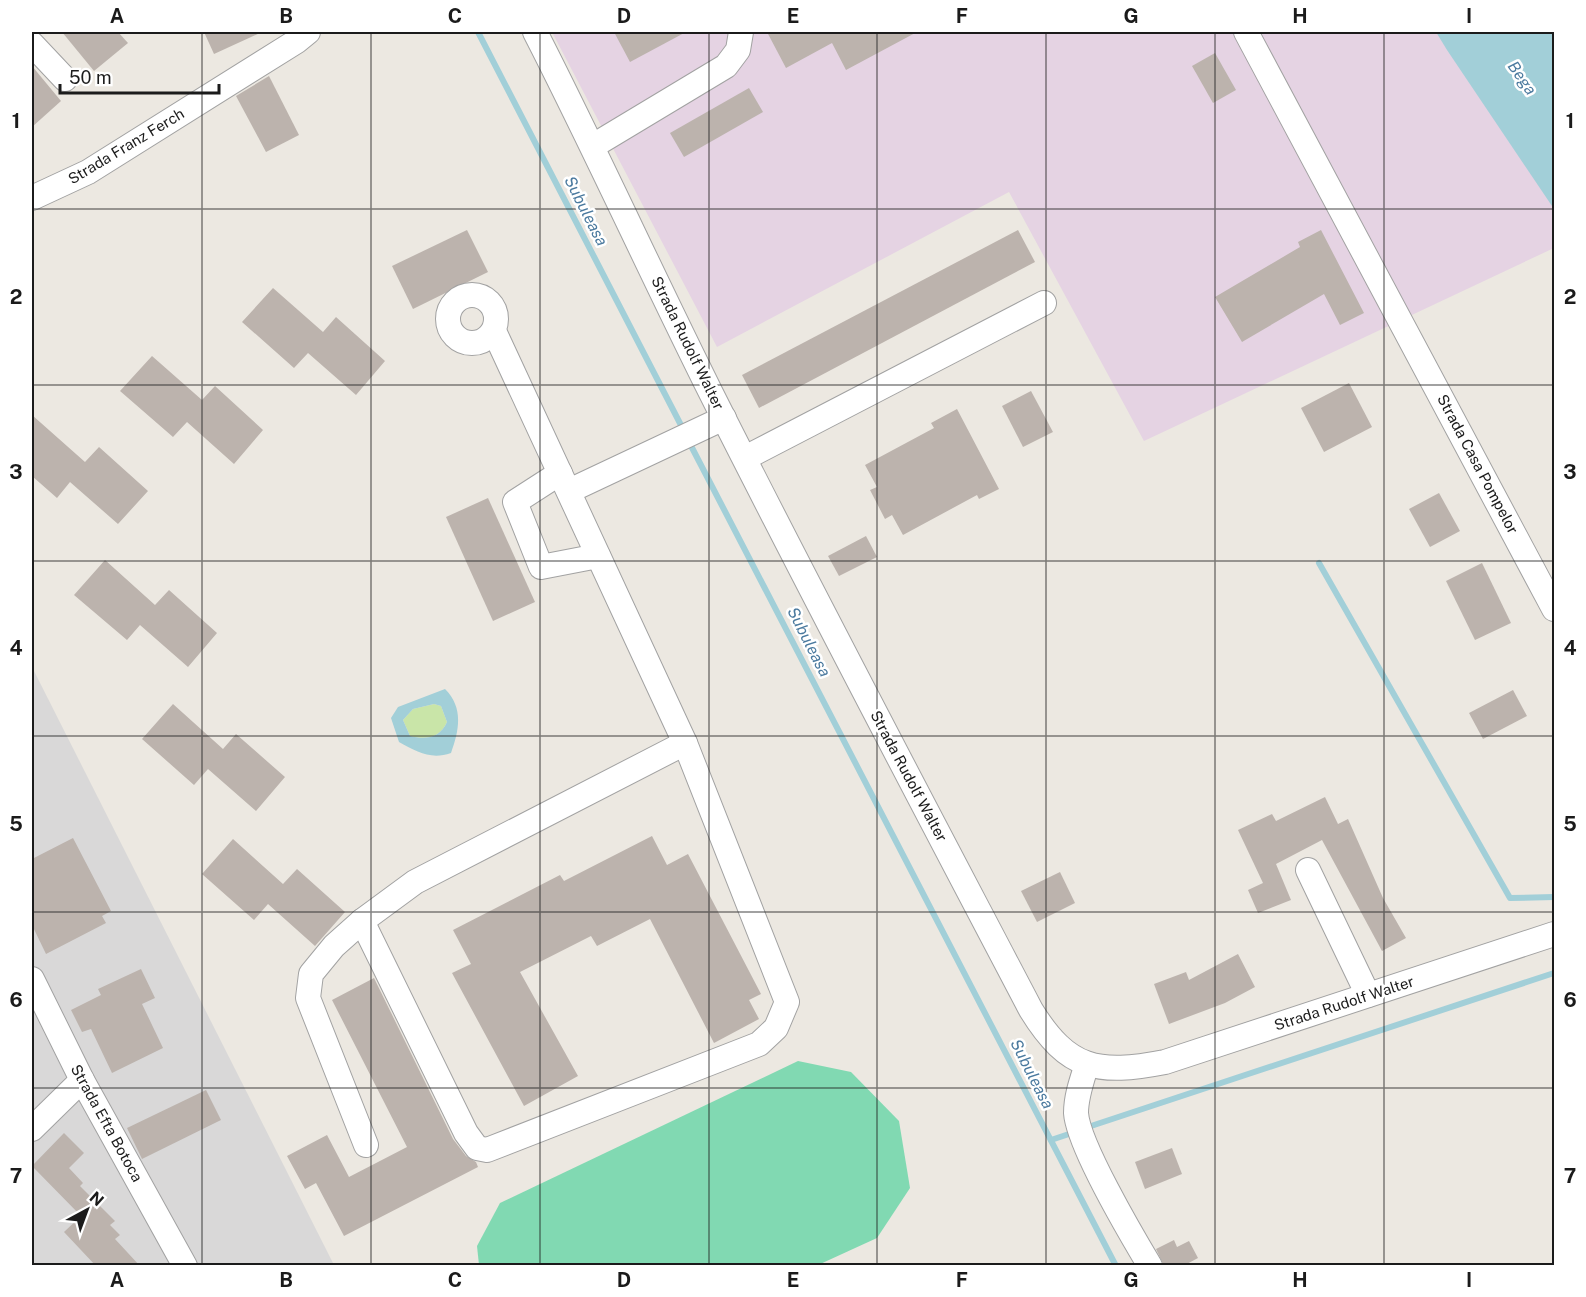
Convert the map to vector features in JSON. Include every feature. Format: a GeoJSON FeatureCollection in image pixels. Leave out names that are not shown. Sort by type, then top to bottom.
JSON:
{"type":"FeatureCollection","features":[{"type":"Feature","properties":{"kind":"street","name":"Strada Franz Ferch"},"geometry":{"type":"LineString","coordinates":[[32,198],[88,172],[308,32]]}},
{"type":"Feature","properties":{"kind":"street","name":"Strada Rudolf Walter"},"geometry":{"type":"LineString","coordinates":[[535,32],[593,146],[718,420],[745,458],[1031,1010],[1047,1035],[1067,1053],[1087,1064],[1108,1069],[1165,1062],[1554,934]]}},
{"type":"Feature","properties":{"kind":"street"},"geometry":{"type":"LineString","coordinates":[[593,146],[726,66],[738,50],[741,32]]}},
{"type":"Feature","properties":{"kind":"street","name":"Strada Casa Pompelor"},"geometry":{"type":"LineString","coordinates":[[1246,32],[1554,609]]}},
{"type":"Feature","properties":{"kind":"street"},"geometry":{"type":"LineString","coordinates":[[32,44],[65,79]]}},
{"type":"Feature","properties":{"kind":"street"},"geometry":{"type":"LineString","coordinates":[[745,458],[1044,303]]}},
{"type":"Feature","properties":{"kind":"street"},"geometry":{"type":"LineString","coordinates":[[362,921],[466,1133],[477,1148],[495,1148],[759,1044],[776,1028],[787,1002],[685,742],[494,331]]}},
{"type":"Feature","properties":{"kind":"street"},"geometry":{"type":"LineString","coordinates":[[598,556],[541,567],[514,502],[565,482],[639,458],[718,420]]}},
{"type":"Feature","properties":{"kind":"street"},"geometry":{"type":"LineString","coordinates":[[366,1145],[308,998],[311,974],[334,946],[362,921],[415,882],[685,742]]}},
{"type":"Feature","properties":{"kind":"street"},"geometry":{"type":"LineString","coordinates":[[1308,870],[1368,995]]}},
{"type":"Feature","properties":{"kind":"street","name":"Strada Efta Botoca"},"geometry":{"type":"LineString","coordinates":[[32,979],[82,1080],[185,1266]]}},
{"type":"Feature","properties":{"kind":"street"},"geometry":{"type":"LineString","coordinates":[[1087,1064],[1078,1094],[1076,1114],[1082,1138],[1150,1266]]}},
{"type":"Feature","properties":{"kind":"street"},"geometry":{"type":"LineString","coordinates":[[32,1129],[82,1080]]}},
{"type":"Feature","properties":{"kind":"shaded area"},"geometry":{"type":"Polygon","coordinates":[[[552,32],[1450,32],[1554,191],[1554,248],[1144,441],[1009,192],[717,347],[552,32]]]}},
{"type":"Feature","properties":{"kind":"shaded area"},"geometry":{"type":"Polygon","coordinates":[[[32,667],[334,1265],[32,1265],[32,667]]]}},
{"type":"Feature","properties":{"kind":"green space"},"geometry":{"type":"Polygon","coordinates":[[[434,704],[441,706],[447,722],[441,732],[422,738],[410,736],[403,720],[413,709],[434,704]]]}},
{"type":"Feature","properties":{"kind":"green space"},"geometry":{"type":"Polygon","coordinates":[[[798,1061],[851,1072],[899,1121],[910,1188],[877,1238],[818,1265],[479,1265],[477,1246],[500,1203],[798,1061]]]}},
{"type":"Feature","properties":{"kind":"water","name":"Bega"},"geometry":{"type":"Polygon","coordinates":[[[1436,32],[1554,32],[1554,209],[1447,50],[1436,32]]]}},
{"type":"Feature","properties":{"kind":"water"},"geometry":{"type":"Polygon","coordinates":[[[445,689],[455,704],[458,720],[451,753],[431,755],[418,752],[399,742],[391,718],[398,707],[445,689]],[[434,704],[413,709],[403,720],[410,736],[427,738],[441,732],[447,722],[441,706],[434,704]]]}},
{"type":"Feature","properties":{"kind":"building"},"geometry":{"type":"Polygon","coordinates":[[[62,32],[118,32],[128,43],[94,71],[62,32]]]}},
{"type":"Feature","properties":{"kind":"building"},"geometry":{"type":"Polygon","coordinates":[[[204,32],[262,32],[214,54],[204,32]]]}},
{"type":"Feature","properties":{"kind":"building"},"geometry":{"type":"Polygon","coordinates":[[[614,32],[686,32],[630,62],[614,32]]]}},
{"type":"Feature","properties":{"kind":"building"},"geometry":{"type":"Polygon","coordinates":[[[767,32],[917,32],[846,70],[832,43],[786,68],[767,32]]]}},
{"type":"Feature","properties":{"kind":"building"},"geometry":{"type":"Polygon","coordinates":[[[1215,53],[1236,90],[1213,103],[1192,66],[1215,53]]]}},
{"type":"Feature","properties":{"kind":"building"},"geometry":{"type":"Polygon","coordinates":[[[32,66],[61,101],[32,127],[32,66]]]}},
{"type":"Feature","properties":{"kind":"building"},"geometry":{"type":"Polygon","coordinates":[[[269,76],[299,135],[266,152],[236,96],[269,76]]]}},
{"type":"Feature","properties":{"kind":"building"},"geometry":{"type":"Polygon","coordinates":[[[749,88],[763,112],[684,157],[670,133],[749,88]]]}},
{"type":"Feature","properties":{"kind":"building"},"geometry":{"type":"Polygon","coordinates":[[[467,230],[488,272],[413,309],[392,266],[467,230]]]}},
{"type":"Feature","properties":{"kind":"building"},"geometry":{"type":"Polygon","coordinates":[[[1018,230],[1035,262],[759,408],[742,375],[1018,230]]]}},
{"type":"Feature","properties":{"kind":"building"},"geometry":{"type":"Polygon","coordinates":[[[1321,230],[1364,313],[1340,325],[1324,294],[1242,342],[1215,297],[1300,247],[1298,242],[1321,230]]]}},
{"type":"Feature","properties":{"kind":"building"},"geometry":{"type":"Polygon","coordinates":[[[273,288],[323,332],[336,317],[385,361],[356,395],[308,353],[294,368],[242,322],[273,288]]]}},
{"type":"Feature","properties":{"kind":"building"},"geometry":{"type":"Polygon","coordinates":[[[152,356],[202,400],[215,386],[263,430],[234,464],[187,422],[173,437],[120,391],[152,356]]]}},
{"type":"Feature","properties":{"kind":"building"},"geometry":{"type":"Polygon","coordinates":[[[1349,383],[1372,427],[1324,452],[1301,408],[1349,383]]]}},
{"type":"Feature","properties":{"kind":"building"},"geometry":{"type":"Polygon","coordinates":[[[1031,391],[1053,432],[1023,447],[1002,406],[1031,391]]]}},
{"type":"Feature","properties":{"kind":"building"},"geometry":{"type":"Polygon","coordinates":[[[957,409],[999,489],[979,499],[977,495],[903,535],[892,515],[885,519],[870,490],[877,487],[865,465],[934,428],[931,423],[957,409]]]}},
{"type":"Feature","properties":{"kind":"building"},"geometry":{"type":"Polygon","coordinates":[[[32,415],[85,462],[99,447],[148,491],[118,524],[70,482],[57,498],[32,476],[32,415]]]}},
{"type":"Feature","properties":{"kind":"building"},"geometry":{"type":"Polygon","coordinates":[[[1439,493],[1460,531],[1430,547],[1409,509],[1439,493]]]}},
{"type":"Feature","properties":{"kind":"building"},"geometry":{"type":"Polygon","coordinates":[[[488,498],[535,602],[493,621],[446,517],[488,498]]]}},
{"type":"Feature","properties":{"kind":"building"},"geometry":{"type":"Polygon","coordinates":[[[866,536],[877,557],[839,576],[828,556],[866,536]]]}},
{"type":"Feature","properties":{"kind":"building"},"geometry":{"type":"Polygon","coordinates":[[[105,560],[155,605],[169,590],[217,633],[188,667],[140,625],[127,640],[74,595],[105,560]]]}},
{"type":"Feature","properties":{"kind":"building"},"geometry":{"type":"Polygon","coordinates":[[[1482,563],[1511,623],[1475,640],[1446,581],[1482,563]]]}},
{"type":"Feature","properties":{"kind":"building"},"geometry":{"type":"Polygon","coordinates":[[[1513,690],[1527,716],[1483,739],[1469,713],[1513,690]]]}},
{"type":"Feature","properties":{"kind":"building"},"geometry":{"type":"Polygon","coordinates":[[[173,704],[223,749],[236,734],[285,777],[256,811],[208,769],[194,785],[142,739],[173,704]]]}},
{"type":"Feature","properties":{"kind":"building"},"geometry":{"type":"Polygon","coordinates":[[[1325,797],[1338,824],[1348,819],[1383,898],[1406,938],[1382,951],[1322,840],[1276,864],[1291,900],[1258,913],[1248,890],[1263,883],[1238,830],[1272,814],[1276,821],[1325,797]]]}},
{"type":"Feature","properties":{"kind":"building"},"geometry":{"type":"Polygon","coordinates":[[[652,836],[667,865],[688,854],[761,994],[749,1000],[759,1019],[714,1043],[650,919],[597,946],[591,936],[520,972],[578,1076],[524,1106],[452,973],[471,964],[453,930],[560,875],[564,881],[652,836]]]}},
{"type":"Feature","properties":{"kind":"building"},"geometry":{"type":"Polygon","coordinates":[[[73,838],[111,911],[102,916],[106,923],[46,954],[32,925],[32,859],[73,838]]]}},
{"type":"Feature","properties":{"kind":"building"},"geometry":{"type":"Polygon","coordinates":[[[233,839],[283,884],[297,869],[345,912],[315,946],[268,904],[254,920],[202,874],[233,839]]]}},
{"type":"Feature","properties":{"kind":"building"},"geometry":{"type":"Polygon","coordinates":[[[1060,872],[1075,903],[1037,922],[1021,891],[1060,872]]]}},
{"type":"Feature","properties":{"kind":"building"},"geometry":{"type":"Polygon","coordinates":[[[1238,954],[1255,987],[1225,1003],[1169,1024],[1154,984],[1186,972],[1189,980],[1238,954]]]}},
{"type":"Feature","properties":{"kind":"building"},"geometry":{"type":"Polygon","coordinates":[[[141,969],[155,998],[142,1004],[163,1048],[112,1073],[91,1029],[82,1032],[71,1010],[101,995],[98,989],[141,969]]]}},
{"type":"Feature","properties":{"kind":"building"},"geometry":{"type":"Polygon","coordinates":[[[374,978],[453,1139],[466,1156],[476,1162],[478,1167],[344,1236],[316,1183],[305,1189],[287,1156],[327,1135],[349,1177],[407,1147],[332,1000],[374,978]]]}},
{"type":"Feature","properties":{"kind":"building"},"geometry":{"type":"Polygon","coordinates":[[[206,1090],[221,1120],[142,1159],[127,1128],[206,1090]]]}},
{"type":"Feature","properties":{"kind":"building"},"geometry":{"type":"Polygon","coordinates":[[[64,1133],[84,1153],[69,1168],[83,1183],[80,1186],[115,1221],[110,1225],[120,1235],[115,1239],[140,1266],[96,1266],[64,1232],[81,1216],[32,1166],[64,1133]]]}},
{"type":"Feature","properties":{"kind":"building"},"geometry":{"type":"Polygon","coordinates":[[[1172,1148],[1182,1174],[1145,1189],[1135,1162],[1172,1148]]]}},
{"type":"Feature","properties":{"kind":"building"},"geometry":{"type":"Polygon","coordinates":[[[1174,1240],[1177,1247],[1189,1241],[1198,1258],[1183,1266],[1164,1266],[1156,1249],[1174,1240]]]}},
{"type":"Feature","properties":{"kind":"waterway","name":"Subuleasa"},"geometry":{"type":"LineString","coordinates":[[478,32],[684,431]]}},
{"type":"Feature","properties":{"kind":"waterway","name":"Subuleasa"},"geometry":{"type":"LineString","coordinates":[[688,440],[1116,1266]]}},
{"type":"Feature","properties":{"kind":"waterway"},"geometry":{"type":"LineString","coordinates":[[1319,563],[1510,898],[1554,897]]}},
{"type":"Feature","properties":{"kind":"waterway"},"geometry":{"type":"LineString","coordinates":[[1085,1128],[1554,973]]}},
{"type":"Feature","properties":{"kind":"waterway"},"geometry":{"type":"LineString","coordinates":[[1051,1140],[1075,1132]]}}]}
